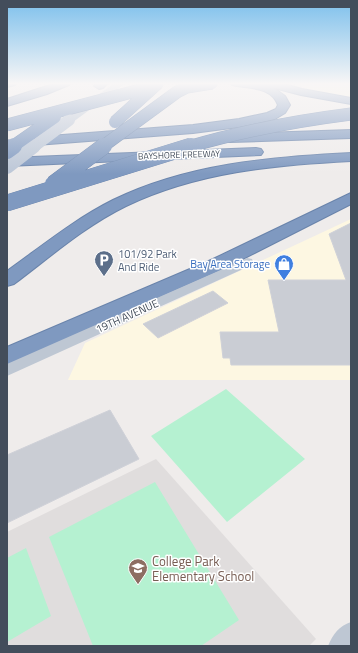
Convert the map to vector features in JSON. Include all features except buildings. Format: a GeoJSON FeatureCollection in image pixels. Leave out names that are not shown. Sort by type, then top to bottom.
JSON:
{"type":"FeatureCollection","features":[{"type":"Feature","properties":{"kind":"highway"},"geometry":{"type":"LineString","coordinates":[[7,124],[49,113]]}},
{"type":"Feature","properties":{"kind":"highway"},"geometry":{"type":"LineString","coordinates":[[7,144],[55,113]]}},
{"type":"Feature","properties":{"kind":"highway"},"geometry":{"type":"LineString","coordinates":[[8,161],[65,113]]}},
{"type":"Feature","properties":{"kind":"highway"},"geometry":{"type":"LineString","coordinates":[[7,210],[90,144],[124,113]]}},
{"type":"Feature","properties":{"kind":"highway"},"geometry":{"type":"LineString","coordinates":[[7,215],[51,185],[148,113]]}},
{"type":"Feature","properties":{"kind":"highway"},"geometry":{"type":"LineString","coordinates":[[7,144],[216,127],[259,120],[276,113]]}},
{"type":"Feature","properties":{"kind":"highway"},"geometry":{"type":"LineString","coordinates":[[7,204],[225,136],[295,121],[351,114]]}},
{"type":"Feature","properties":{"kind":"highway","name":"BAYSHORE FREEWAY"},"geometry":{"type":"LineString","coordinates":[[7,147],[351,134]]}},
{"type":"Feature","properties":{"kind":"highway","name":"BAYSHORE FREEWAY"},"geometry":{"type":"LineString","coordinates":[[8,161],[351,148]]}},
{"type":"Feature","properties":{"kind":"highway"},"geometry":{"type":"LineString","coordinates":[[7,280],[92,219],[151,189],[197,174],[255,164],[351,157]]}},
{"type":"Feature","properties":{"kind":"highway"},"geometry":{"type":"LineString","coordinates":[[7,356],[218,264],[351,198]]}},
{"type":"Feature","properties":{"kind":"main road"},"geometry":{"type":"LineString","coordinates":[[8,161],[78,113]]}},
{"type":"Feature","properties":{"kind":"street","name":"19TH AVENUE"},"geometry":{"type":"LineString","coordinates":[[7,370],[247,262]]}},
{"type":"Feature","properties":{"kind":"street"},"geometry":{"type":"LineString","coordinates":[[341,646],[351,634]]}},
{"type":"Feature","properties":{"kind":"shaded area","name":"Bay Area Storage"},"geometry":{"type":"Polygon","coordinates":[[[351,219],[351,380],[68,380],[85,343],[351,219]]]}},
{"type":"Feature","properties":{"kind":"shaded area","name":"College Park Elementary School"},"geometry":{"type":"Polygon","coordinates":[[[156,459],[316,639],[309,646],[7,646],[7,532],[156,459]]]}},
{"type":"Feature","properties":{"kind":"green space"},"geometry":{"type":"Polygon","coordinates":[[[226,389],[305,459],[227,522],[151,436],[226,389]]]}},
{"type":"Feature","properties":{"kind":"green space"},"geometry":{"type":"Polygon","coordinates":[[[155,482],[239,620],[201,646],[93,646],[49,537],[155,482]]]}},
{"type":"Feature","properties":{"kind":"green space"},"geometry":{"type":"Polygon","coordinates":[[[26,548],[51,616],[7,642],[7,558],[26,548]]]}},
{"type":"Feature","properties":{"kind":"place","name":"101/92 Park And Ride"},"geometry":{"type":"Point","coordinates":[104,277]}},
{"type":"Feature","properties":{"kind":"place","name":"Bay Area Storage"},"geometry":{"type":"Point","coordinates":[284,281]}},
{"type":"Feature","properties":{"kind":"place","name":"College Park Elementary School"},"geometry":{"type":"Point","coordinates":[138,585]}}]}
